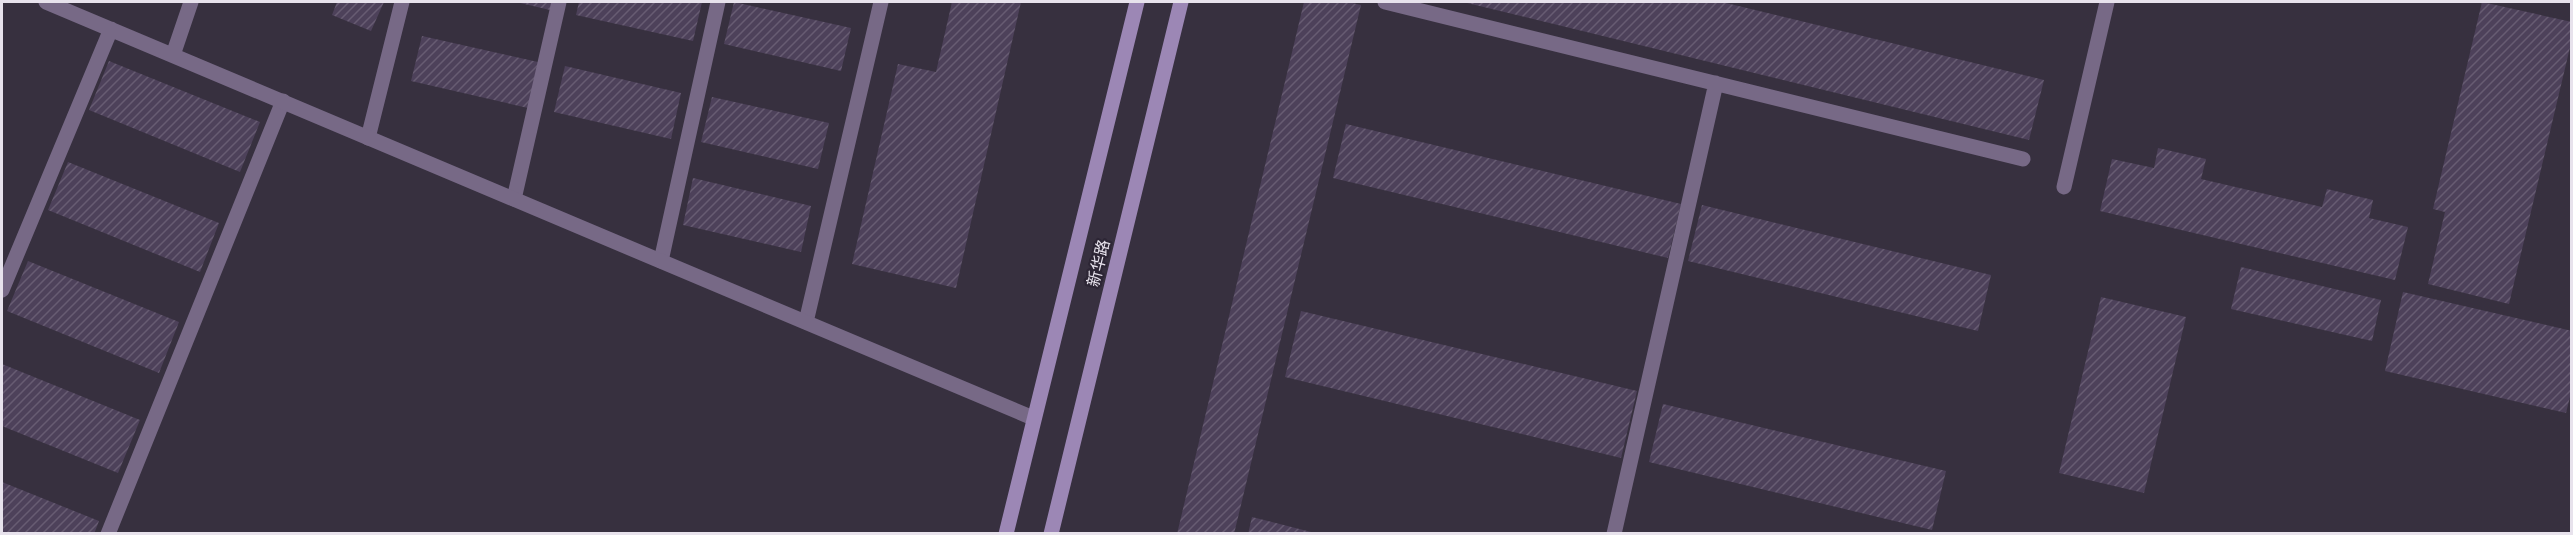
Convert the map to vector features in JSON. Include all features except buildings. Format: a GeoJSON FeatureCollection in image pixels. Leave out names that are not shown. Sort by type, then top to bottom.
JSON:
{"type":"FeatureCollection","features":[{"type":"Feature","properties":{"kind":"main road","name":"新华路"},"geometry":{"type":"LineString","coordinates":[[1006,534],[1137,2]]}},
{"type":"Feature","properties":{"kind":"main road","name":"新华路"},"geometry":{"type":"LineString","coordinates":[[1051,534],[1181,2]]}},
{"type":"Feature","properties":{"kind":"street"},"geometry":{"type":"LineString","coordinates":[[46,2],[1034,418]]}},
{"type":"Feature","properties":{"kind":"street"},"geometry":{"type":"LineString","coordinates":[[173,54],[191,2]]}},
{"type":"Feature","properties":{"kind":"street"},"geometry":{"type":"LineString","coordinates":[[368,138],[402,2]]}},
{"type":"Feature","properties":{"kind":"street"},"geometry":{"type":"LineString","coordinates":[[514,199],[559,2]]}},
{"type":"Feature","properties":{"kind":"street"},"geometry":{"type":"LineString","coordinates":[[661,261],[718,2]]}},
{"type":"Feature","properties":{"kind":"street"},"geometry":{"type":"LineString","coordinates":[[806,322],[881,2]]}},
{"type":"Feature","properties":{"kind":"street"},"geometry":{"type":"LineString","coordinates":[[1385,2],[2023,159]]}},
{"type":"Feature","properties":{"kind":"street"},"geometry":{"type":"LineString","coordinates":[[2064,187],[2107,2]]}},
{"type":"Feature","properties":{"kind":"street"},"geometry":{"type":"LineString","coordinates":[[2,290],[111,29]]}},
{"type":"Feature","properties":{"kind":"street"},"geometry":{"type":"LineString","coordinates":[[1614,534],[1716,83]]}},
{"type":"Feature","properties":{"kind":"street"},"geometry":{"type":"LineString","coordinates":[[108,534],[282,101]]}}]}
